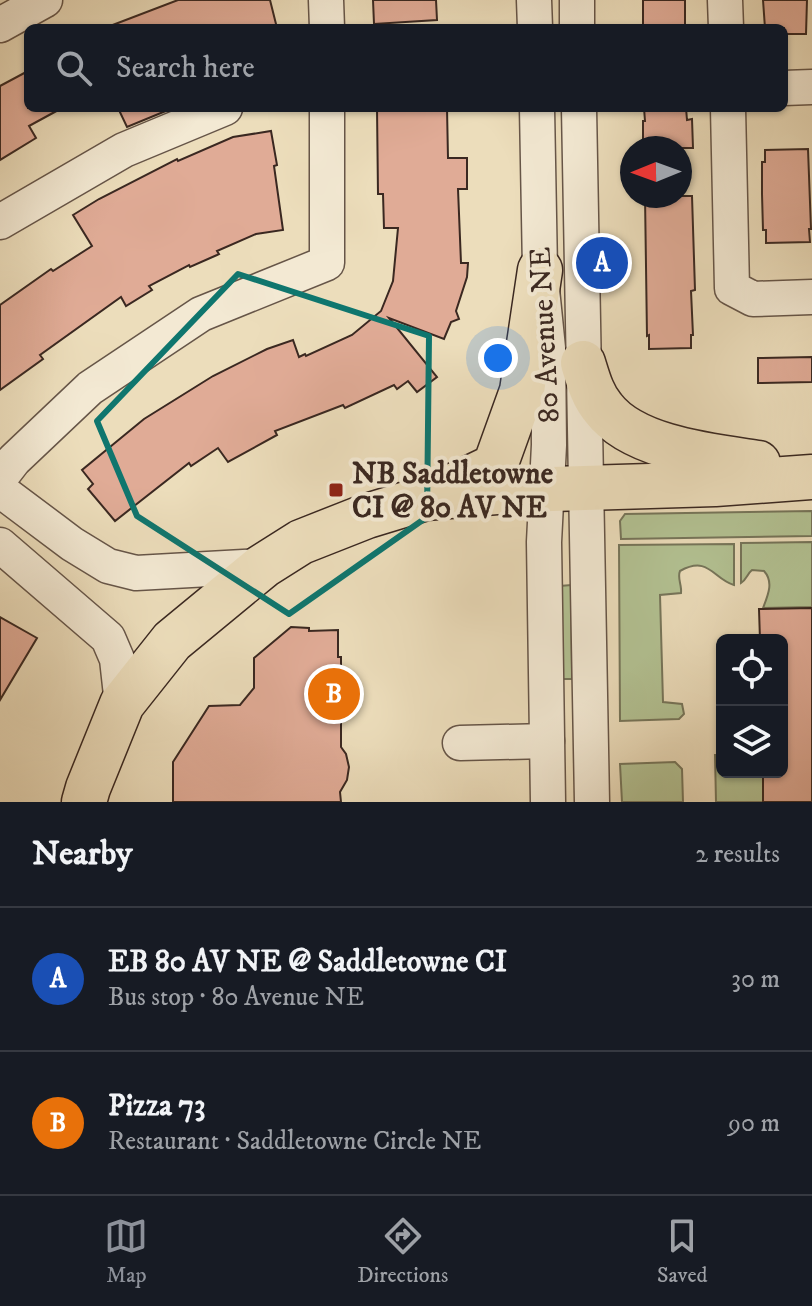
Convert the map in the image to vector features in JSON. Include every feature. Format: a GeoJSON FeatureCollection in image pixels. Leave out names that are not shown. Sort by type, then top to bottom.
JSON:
{"type":"FeatureCollection","features":[{"type":"Feature","properties":{"kind":"main road"},"geometry":{"type":"LineString","coordinates":[[84,802],[122,704],[172,641],[263,566],[301,542],[367,516],[426,498],[495,466],[522,391],[540,270]]}},
{"type":"Feature","properties":{"kind":"main road"},"geometry":{"type":"LineString","coordinates":[[583,363],[593,394],[602,408],[625,429],[681,451],[758,463],[807,477]]}},
{"type":"Feature","properties":{"kind":"main road"},"geometry":{"type":"LineString","coordinates":[[426,498],[807,477]]}},
{"type":"Feature","properties":{"kind":"street"},"geometry":{"type":"LineString","coordinates":[[0,25],[45,0]]}},
{"type":"Feature","properties":{"kind":"street"},"geometry":{"type":"LineString","coordinates":[[326,0],[327,24]]}},
{"type":"Feature","properties":{"kind":"street"},"geometry":{"type":"LineString","coordinates":[[534,0],[535,24]]}},
{"type":"Feature","properties":{"kind":"street"},"geometry":{"type":"LineString","coordinates":[[577,0],[577,24]]}},
{"type":"Feature","properties":{"kind":"street"},"geometry":{"type":"LineString","coordinates":[[725,0],[726,24]]}},
{"type":"Feature","properties":{"kind":"street"},"geometry":{"type":"LineString","coordinates":[[788,88],[812,87]]}},
{"type":"Feature","properties":{"kind":"street"},"geometry":{"type":"LineString","coordinates":[[0,222],[124,150],[215,112]]}},
{"type":"Feature","properties":{"kind":"street"},"geometry":{"type":"LineString","coordinates":[[0,478],[14,460],[90,388],[188,322],[327,263],[327,112]]}},
{"type":"Feature","properties":{"kind":"street","name":"80 Avenue NE"},"geometry":{"type":"LineString","coordinates":[[537,112],[540,270],[548,348],[549,445],[566,488],[544,542],[548,802]]}},
{"type":"Feature","properties":{"kind":"street","name":"80 Avenue NE"},"geometry":{"type":"LineString","coordinates":[[579,112],[583,363],[566,488],[592,802]]}},
{"type":"Feature","properties":{"kind":"street"},"geometry":{"type":"LineString","coordinates":[[728,112],[732,288],[753,299],[812,297]]}},
{"type":"Feature","properties":{"kind":"street"},"geometry":{"type":"LineString","coordinates":[[0,490],[72,544],[108,566],[136,573],[263,566]]}},
{"type":"Feature","properties":{"kind":"street"},"geometry":{"type":"LineString","coordinates":[[0,545],[108,638],[117,659],[122,704]]}},
{"type":"Feature","properties":{"kind":"street"},"geometry":{"type":"LineString","coordinates":[[460,743],[547,741]]}},
{"type":"Feature","properties":{"kind":"highlighted area"},"geometry":{"type":"Polygon","coordinates":[[[238,274],[429,336],[427,517],[289,614],[137,516],[97,421],[238,274]]]}},
{"type":"Feature","properties":{"kind":"green space"},"geometry":{"type":"Polygon","coordinates":[[[812,511],[812,536],[621,539],[620,521],[625,514],[812,511]]]}},
{"type":"Feature","properties":{"kind":"green space"},"geometry":{"type":"Polygon","coordinates":[[[812,542],[812,607],[763,608],[769,580],[764,571],[752,570],[741,583],[741,543],[812,542]]]}},
{"type":"Feature","properties":{"kind":"green space"},"geometry":{"type":"Polygon","coordinates":[[[734,544],[734,585],[704,567],[690,567],[680,571],[681,593],[660,595],[663,702],[682,704],[684,714],[679,719],[620,721],[619,545],[734,544]]]}},
{"type":"Feature","properties":{"kind":"green space"},"geometry":{"type":"Polygon","coordinates":[[[571,585],[572,679],[562,679],[560,586],[571,585]]]}},
{"type":"Feature","properties":{"kind":"green space"},"geometry":{"type":"Polygon","coordinates":[[[715,755],[716,778],[763,778],[763,802],[716,802],[715,755]]]}},
{"type":"Feature","properties":{"kind":"green space"},"geometry":{"type":"Polygon","coordinates":[[[675,762],[682,769],[683,802],[622,802],[620,764],[675,762]]]}},
{"type":"Feature","properties":{"kind":"building"},"geometry":{"type":"Polygon","coordinates":[[[178,0],[270,0],[276,24],[115,24],[178,0]]]}},
{"type":"Feature","properties":{"kind":"building"},"geometry":{"type":"Polygon","coordinates":[[[373,0],[436,0],[437,20],[374,24],[373,0]]]}},
{"type":"Feature","properties":{"kind":"building"},"geometry":{"type":"Polygon","coordinates":[[[643,0],[685,0],[685,24],[643,24],[643,0]]]}},
{"type":"Feature","properties":{"kind":"building"},"geometry":{"type":"Polygon","coordinates":[[[763,0],[807,0],[806,34],[788,34],[788,24],[765,24],[763,0]]]}},
{"type":"Feature","properties":{"kind":"building"},"geometry":{"type":"Polygon","coordinates":[[[24,73],[24,112],[55,112],[29,126],[36,138],[0,160],[0,86],[24,73]]]}},
{"type":"Feature","properties":{"kind":"building"},"geometry":{"type":"Polygon","coordinates":[[[120,112],[163,112],[127,127],[120,112]]]}},
{"type":"Feature","properties":{"kind":"building"},"geometry":{"type":"Polygon","coordinates":[[[377,112],[447,112],[448,158],[467,158],[467,189],[458,189],[461,263],[468,263],[467,277],[456,311],[459,319],[451,322],[444,339],[389,318],[437,377],[417,392],[408,381],[397,389],[394,385],[345,408],[343,405],[275,431],[277,435],[228,462],[218,448],[191,466],[189,463],[115,521],[88,489],[93,484],[82,470],[144,419],[213,376],[267,349],[293,340],[299,357],[306,356],[352,335],[381,311],[393,281],[398,228],[384,228],[383,194],[378,194],[377,112]]]}},
{"type":"Feature","properties":{"kind":"building"},"geometry":{"type":"Polygon","coordinates":[[[644,112],[686,112],[687,120],[692,119],[693,148],[692,136],[643,136],[644,112]]]}},
{"type":"Feature","properties":{"kind":"building"},"geometry":{"type":"Polygon","coordinates":[[[271,131],[283,230],[256,234],[217,251],[219,254],[189,265],[149,286],[152,290],[126,306],[121,297],[40,355],[43,359],[0,390],[0,305],[51,269],[53,271],[92,246],[73,215],[177,159],[233,137],[271,131]]]}},
{"type":"Feature","properties":{"kind":"building"},"geometry":{"type":"Polygon","coordinates":[[[808,149],[810,242],[766,243],[762,194],[765,150],[808,149]]]}},
{"type":"Feature","properties":{"kind":"building"},"geometry":{"type":"Polygon","coordinates":[[[692,196],[695,290],[691,291],[691,348],[649,349],[645,208],[692,208],[692,196]]]}},
{"type":"Feature","properties":{"kind":"building"},"geometry":{"type":"Polygon","coordinates":[[[812,357],[812,382],[758,383],[758,358],[812,357]]]}},
{"type":"Feature","properties":{"kind":"building"},"geometry":{"type":"Polygon","coordinates":[[[812,608],[812,802],[763,802],[763,778],[788,778],[788,634],[760,634],[759,609],[812,608]]]}},
{"type":"Feature","properties":{"kind":"building"},"geometry":{"type":"Polygon","coordinates":[[[0,617],[37,638],[0,700],[0,617]]]}},
{"type":"Feature","properties":{"kind":"building"},"geometry":{"type":"Polygon","coordinates":[[[291,627],[309,628],[309,631],[338,630],[341,747],[349,767],[347,780],[340,792],[341,802],[173,802],[173,762],[209,706],[240,705],[254,688],[254,658],[291,627]]]}},
{"type":"Feature","properties":{"kind":"place","name":"EB 80 AV NE @ Saddletowne CI"},"geometry":{"type":"Point","coordinates":[602,263]}},
{"type":"Feature","properties":{"kind":"place","name":"NB Saddletowne CI @ 80 AV NE"},"geometry":{"type":"Point","coordinates":[336,490]}},
{"type":"Feature","properties":{"kind":"place","name":"Pizza 73"},"geometry":{"type":"Point","coordinates":[334,694]}}]}
